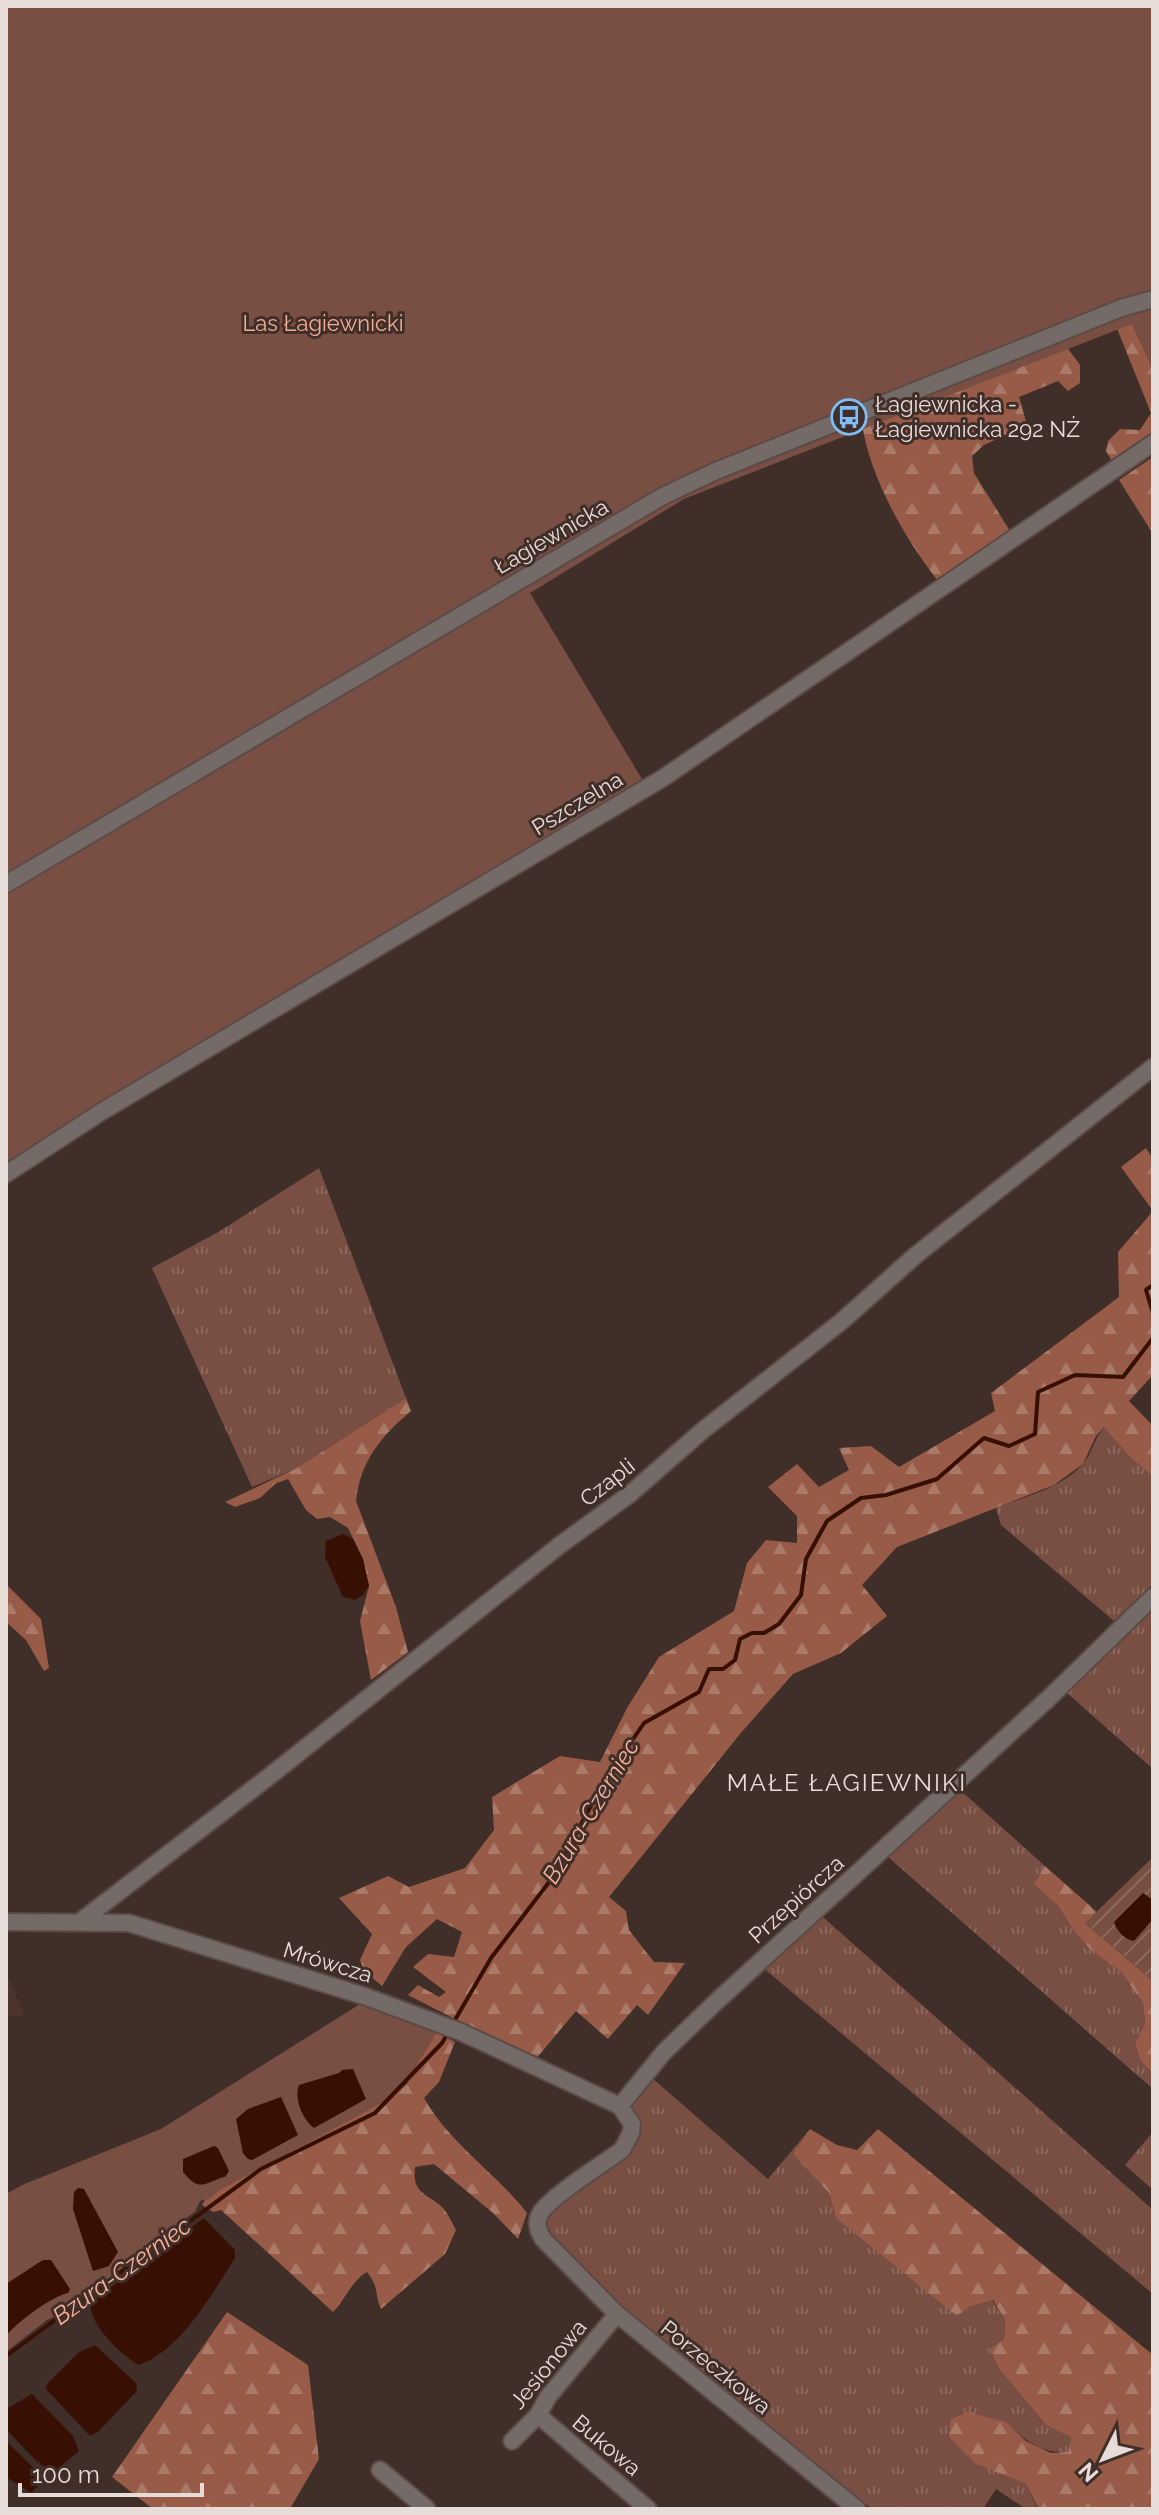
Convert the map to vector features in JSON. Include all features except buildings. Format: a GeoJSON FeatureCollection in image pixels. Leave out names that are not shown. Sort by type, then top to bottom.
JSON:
{"type":"FeatureCollection","features":[{"type":"Feature","properties":{"kind":"street","name":"Łagiewnicka"},"geometry":{"type":"LineString","coordinates":[[6,884],[672,491],[1121,308],[1153,299]]}},
{"type":"Feature","properties":{"kind":"street","name":"Pszczelna"},"geometry":{"type":"LineString","coordinates":[[6,1174],[101,1112],[663,778],[1153,443]]}},
{"type":"Feature","properties":{"kind":"street","name":"Czapli"},"geometry":{"type":"LineString","coordinates":[[81,1921],[560,1545],[630,1494],[702,1431],[842,1321],[916,1255],[1153,1067]]}},
{"type":"Feature","properties":{"kind":"street","name":"Przepiórcza"},"geometry":{"type":"LineString","coordinates":[[620,2106],[664,2052],[717,2001],[1050,1697],[1153,1597]]}},
{"type":"Feature","properties":{"kind":"street"},"geometry":{"type":"LineString","coordinates":[[120,1892],[129,1923]]}},
{"type":"Feature","properties":{"kind":"street","name":"Mrówcza"},"geometry":{"type":"LineString","coordinates":[[6,1922],[129,1923],[364,1996],[435,2022],[620,2106]]}},
{"type":"Feature","properties":{"kind":"street","name":"Porzeczkowa"},"geometry":{"type":"LineString","coordinates":[[620,2106],[632,2124],[622,2150],[547,2205],[540,2214],[538,2230],[554,2252],[617,2314],[857,2509]]}},
{"type":"Feature","properties":{"kind":"street","name":"Jesionowa"},"geometry":{"type":"LineString","coordinates":[[512,2441],[538,2415],[548,2397],[617,2314]]}},
{"type":"Feature","properties":{"kind":"street","name":"Bukowa"},"geometry":{"type":"LineString","coordinates":[[538,2415],[648,2509]]}},
{"type":"Feature","properties":{"kind":"street"},"geometry":{"type":"LineString","coordinates":[[380,2470],[427,2509]]}},
{"type":"Feature","properties":{"kind":"shaded area"},"geometry":{"type":"Polygon","coordinates":[[[343,1534],[353,1539],[363,1559],[369,1586],[355,1600],[343,1597],[325,1557],[326,1541],[343,1534]]]}},
{"type":"Feature","properties":{"kind":"shaded area"},"geometry":{"type":"Polygon","coordinates":[[[1143,1893],[1153,1900],[1153,1919],[1134,1941],[1121,1934],[1114,1922],[1143,1893]]]}},
{"type":"Feature","properties":{"kind":"shaded area"},"geometry":{"type":"Polygon","coordinates":[[[6,1972],[24,2015],[6,2017],[6,1972]]]}},
{"type":"Feature","properties":{"kind":"shaded area"},"geometry":{"type":"Polygon","coordinates":[[[353,2069],[366,2099],[314,2128],[300,2108],[299,2085],[353,2069]]]}},
{"type":"Feature","properties":{"kind":"shaded area"},"geometry":{"type":"Polygon","coordinates":[[[281,2097],[298,2135],[252,2160],[248,2159],[243,2153],[236,2119],[248,2109],[281,2097]]]}},
{"type":"Feature","properties":{"kind":"shaded area"},"geometry":{"type":"Polygon","coordinates":[[[214,2146],[218,2148],[229,2171],[225,2177],[196,2184],[183,2172],[183,2159],[214,2146]]]}},
{"type":"Feature","properties":{"kind":"shaded area"},"geometry":{"type":"Polygon","coordinates":[[[78,2188],[84,2189],[118,2252],[109,2266],[93,2271],[73,2209],[74,2192],[78,2188]]]}},
{"type":"Feature","properties":{"kind":"shaded area"},"geometry":{"type":"Polygon","coordinates":[[[204,2218],[235,2250],[235,2258],[206,2304],[182,2334],[154,2358],[139,2365],[115,2347],[100,2329],[91,2310],[91,2302],[204,2218]]]}},
{"type":"Feature","properties":{"kind":"shaded area"},"geometry":{"type":"Polygon","coordinates":[[[43,2260],[51,2260],[70,2289],[35,2311],[6,2336],[6,2284],[43,2260]]]}},
{"type":"Feature","properties":{"kind":"shaded area"},"geometry":{"type":"Polygon","coordinates":[[[95,2345],[136,2383],[137,2391],[98,2432],[90,2436],[46,2389],[47,2384],[78,2353],[95,2345]]]}},
{"type":"Feature","properties":{"kind":"shaded area"},"geometry":{"type":"Polygon","coordinates":[[[32,2394],[73,2436],[79,2451],[54,2472],[38,2463],[6,2429],[6,2409],[32,2394]]]}},
{"type":"Feature","properties":{"kind":"shaded area"},"geometry":{"type":"Polygon","coordinates":[[[6,2441],[44,2480],[31,2493],[6,2477],[6,2441]]]}},
{"type":"Feature","properties":{"kind":"green space","name":"Las Łagiewnicki"},"geometry":{"type":"Polygon","coordinates":[[[6,6],[1153,6],[1153,369],[1132,324],[684,499],[530,593],[642,779],[248,1024],[6,1162],[6,6]]]}},
{"type":"Feature","properties":{"kind":"green space"},"geometry":{"type":"Polygon","coordinates":[[[1130,319],[1153,369],[1153,438],[1113,463],[1106,451],[1108,441],[1120,429],[1140,430],[1151,413],[1116,326],[1130,319]]]}},
{"type":"Feature","properties":{"kind":"green space"},"geometry":{"type":"Polygon","coordinates":[[[1063,342],[1080,365],[1080,383],[1068,391],[1058,381],[1019,397],[1027,425],[984,445],[972,456],[974,473],[1010,531],[938,581],[891,507],[866,445],[862,424],[1063,342]]]}},
{"type":"Feature","properties":{"kind":"green space"},"geometry":{"type":"Polygon","coordinates":[[[1153,457],[1153,534],[1119,480],[1153,457]]]}},
{"type":"Feature","properties":{"kind":"green space"},"geometry":{"type":"Polygon","coordinates":[[[1146,1148],[1153,1159],[1153,1211],[1121,1167],[1146,1148]]]}},
{"type":"Feature","properties":{"kind":"green space"},"geometry":{"type":"Polygon","coordinates":[[[319,1168],[406,1398],[295,1469],[252,1487],[152,1268],[220,1231],[319,1168]]]}},
{"type":"Feature","properties":{"kind":"green space"},"geometry":{"type":"Polygon","coordinates":[[[1153,1211],[1153,1375],[1129,1401],[1153,1426],[1153,1477],[1131,1458],[1104,1427],[1096,1436],[1083,1464],[1054,1485],[897,1547],[862,1585],[887,1616],[841,1653],[793,1674],[740,1734],[609,1897],[626,1911],[629,1930],[654,1962],[685,1963],[648,2015],[637,2005],[608,2039],[576,2011],[535,2060],[408,1995],[418,1985],[439,1997],[446,1992],[413,1967],[428,1954],[454,1957],[462,1932],[437,1919],[406,1947],[382,1986],[364,1971],[360,1960],[372,1934],[339,1898],[388,1876],[409,1887],[465,1868],[494,1830],[492,1797],[560,1756],[600,1762],[627,1708],[659,1657],[734,1611],[747,1563],[766,1540],[797,1543],[797,1516],[768,1487],[797,1464],[819,1487],[849,1470],[839,1448],[871,1446],[899,1467],[995,1411],[991,1393],[1119,1297],[1118,1252],[1153,1211]]]}},
{"type":"Feature","properties":{"kind":"green space"},"geometry":{"type":"Polygon","coordinates":[[[406,1398],[411,1411],[381,1440],[367,1462],[356,1501],[396,1607],[408,1652],[371,1680],[360,1621],[369,1586],[363,1559],[348,1528],[330,1517],[317,1519],[306,1510],[288,1479],[275,1484],[260,1498],[235,1507],[225,1502],[295,1469],[406,1398]]]}},
{"type":"Feature","properties":{"kind":"green space"},"geometry":{"type":"Polygon","coordinates":[[[1105,1426],[1131,1458],[1153,1477],[1153,1584],[1114,1621],[1001,1525],[996,1508],[1064,1480],[1085,1461],[1105,1426]]]}},
{"type":"Feature","properties":{"kind":"green space"},"geometry":{"type":"Polygon","coordinates":[[[6,1584],[41,1619],[49,1668],[44,1671],[26,1640],[6,1622],[6,1584]]]}},
{"type":"Feature","properties":{"kind":"green space"},"geometry":{"type":"Polygon","coordinates":[[[1153,1605],[1153,1769],[1067,1693],[1153,1605]]]}},
{"type":"Feature","properties":{"kind":"green space"},"geometry":{"type":"Polygon","coordinates":[[[959,1789],[1045,1866],[1035,1884],[1058,1906],[1075,1933],[1093,1952],[1121,1972],[1143,2003],[1145,2023],[1135,2045],[1140,2060],[1153,2074],[1153,2089],[888,1857],[959,1789]]]}},
{"type":"Feature","properties":{"kind":"green space"},"geometry":{"type":"Polygon","coordinates":[[[1153,1857],[1153,1981],[1085,1923],[1153,1857]]]}},
{"type":"Feature","properties":{"kind":"green space"},"geometry":{"type":"Polygon","coordinates":[[[1045,1866],[1097,1912],[1086,1924],[1153,1981],[1153,2074],[1140,2060],[1135,2044],[1145,2023],[1143,2003],[1121,1972],[1093,1952],[1075,1933],[1058,1906],[1034,1884],[1045,1866]]]}},
{"type":"Feature","properties":{"kind":"green space"},"geometry":{"type":"Polygon","coordinates":[[[823,1917],[1153,2210],[1153,2294],[762,1967],[823,1917]]]}},
{"type":"Feature","properties":{"kind":"green space"},"geometry":{"type":"Polygon","coordinates":[[[360,2004],[439,2029],[408,2084],[389,2099],[218,2191],[211,2198],[200,2201],[195,2212],[129,2258],[123,2271],[79,2296],[61,2314],[47,2320],[6,2352],[6,2194],[161,2129],[360,2004]]]}},
{"type":"Feature","properties":{"kind":"green space"},"geometry":{"type":"Polygon","coordinates":[[[432,2030],[455,2042],[439,2082],[424,2098],[447,2130],[527,2213],[518,2239],[493,2213],[434,2164],[415,2167],[418,2188],[442,2207],[456,2230],[445,2254],[381,2309],[374,2283],[367,2272],[357,2280],[333,2312],[221,2210],[213,2212],[202,2205],[211,2189],[432,2030]]]}},
{"type":"Feature","properties":{"kind":"green space"},"geometry":{"type":"Polygon","coordinates":[[[651,2077],[768,2179],[810,2129],[794,2154],[829,2193],[836,2218],[969,2307],[992,2300],[1005,2320],[1004,2339],[989,2349],[1000,2370],[1046,2425],[1071,2436],[1069,2452],[1050,2451],[1027,2440],[1006,2422],[1025,2483],[1037,2507],[1035,2509],[1026,2509],[996,2489],[983,2509],[873,2509],[638,2323],[545,2227],[544,2217],[632,2148],[632,2103],[651,2077]]]}},
{"type":"Feature","properties":{"kind":"green space"},"geometry":{"type":"Polygon","coordinates":[[[810,2129],[837,2145],[857,2150],[878,2129],[1153,2355],[1153,2509],[1039,2509],[1025,2483],[976,2464],[949,2437],[951,2419],[968,2412],[1006,2422],[1026,2441],[1051,2453],[1068,2452],[1071,2437],[1046,2425],[1000,2370],[989,2349],[1004,2339],[1005,2320],[993,2300],[969,2307],[957,2316],[836,2218],[829,2193],[793,2154],[810,2129]]]}},
{"type":"Feature","properties":{"kind":"green space"},"geometry":{"type":"Polygon","coordinates":[[[1153,2132],[1153,2190],[1125,2165],[1153,2132]]]}},
{"type":"Feature","properties":{"kind":"green space"},"geometry":{"type":"Polygon","coordinates":[[[227,2312],[308,2365],[319,2459],[291,2507],[293,2509],[153,2509],[112,2477],[227,2312]]]}},
{"type":"Feature","properties":{"kind":"waterway","name":"Bzura-Czerniec"},"geometry":{"type":"LineString","coordinates":[[1153,1285],[1146,1290],[1153,1313]]}},
{"type":"Feature","properties":{"kind":"waterway","name":"Bzura-Czerniec"},"geometry":{"type":"LineString","coordinates":[[452,2025],[491,1958],[553,1877],[602,1785],[644,1723],[699,1692],[709,1669],[723,1669],[735,1660],[740,1639],[752,1633],[764,1633],[779,1624],[801,1595],[806,1559],[827,1521],[861,1498],[886,1495],[937,1479],[984,1438],[1009,1446],[1035,1434],[1038,1392],[1075,1375],[1123,1377],[1153,1338]]}},
{"type":"Feature","properties":{"kind":"waterway","name":"Bzura-Czerniec"},"geometry":{"type":"LineString","coordinates":[[6,2356],[261,2169],[375,2113],[448,2033]]}},
{"type":"Feature","properties":{"kind":"place","name":"Łagiewnicka - Łagiewnicka 292 NŻ"},"geometry":{"type":"Point","coordinates":[849,417]}},
{"type":"Feature","properties":{"kind":"district","name":"MAŁE ŁAGIEWNIKI"},"geometry":{"type":"Point","coordinates":[847,1783]}}]}
